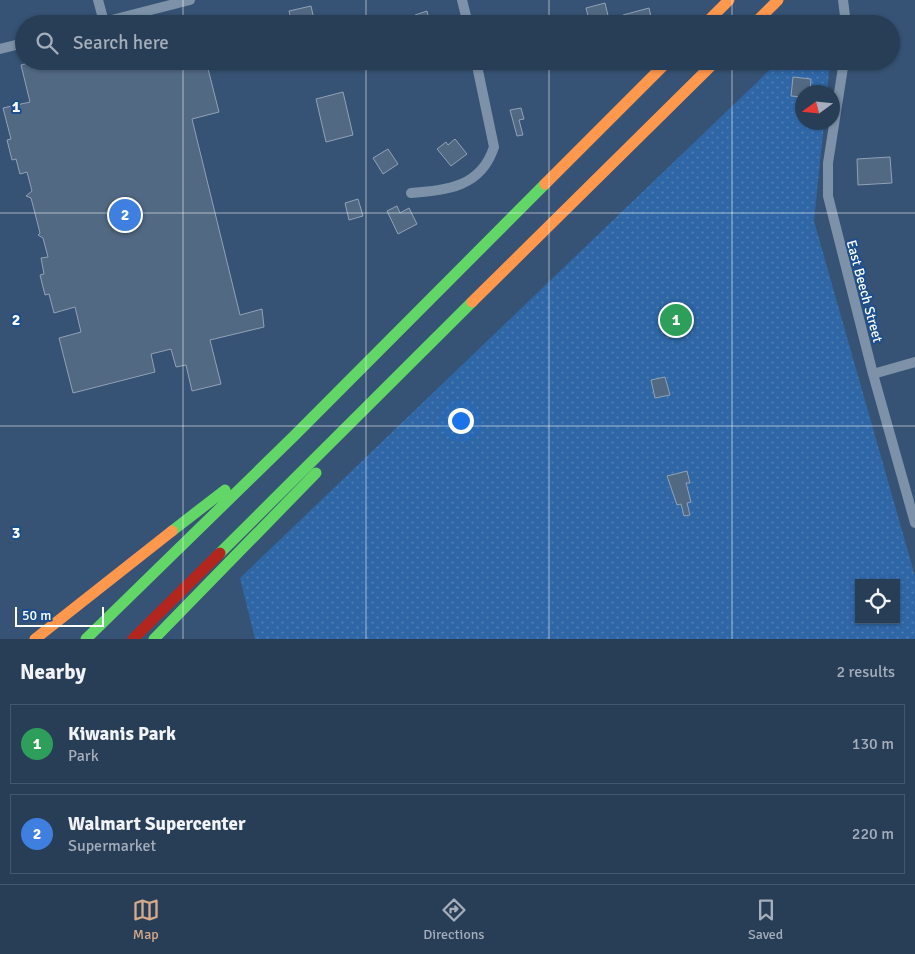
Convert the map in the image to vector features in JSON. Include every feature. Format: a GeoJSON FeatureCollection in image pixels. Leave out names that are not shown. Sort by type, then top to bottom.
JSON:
{"type":"FeatureCollection","features":[{"type":"Feature","properties":{"kind":"highway"},"geometry":{"type":"LineString","coordinates":[[714,15],[729,0]]}},
{"type":"Feature","properties":{"kind":"highway"},"geometry":{"type":"LineString","coordinates":[[763,15],[778,0]]}},
{"type":"Feature","properties":{"kind":"highway"},"geometry":{"type":"LineString","coordinates":[[86,639],[294,436],[659,70]]}},
{"type":"Feature","properties":{"kind":"highway"},"geometry":{"type":"LineString","coordinates":[[133,639],[707,70]]}},
{"type":"Feature","properties":{"kind":"highway"},"geometry":{"type":"LineString","coordinates":[[154,639],[296,496],[476,300]]}},
{"type":"Feature","properties":{"kind":"highway"},"geometry":{"type":"LineString","coordinates":[[35,639],[294,436]]}},
{"type":"Feature","properties":{"kind":"street"},"geometry":{"type":"LineString","coordinates":[[98,0],[99,15]]}},
{"type":"Feature","properties":{"kind":"street"},"geometry":{"type":"LineString","coordinates":[[131,15],[190,0]]}},
{"type":"Feature","properties":{"kind":"street"},"geometry":{"type":"LineString","coordinates":[[462,0],[466,15]]}},
{"type":"Feature","properties":{"kind":"street"},"geometry":{"type":"LineString","coordinates":[[843,0],[845,15]]}},
{"type":"Feature","properties":{"kind":"street"},"geometry":{"type":"LineString","coordinates":[[0,49],[15,45]]}},
{"type":"Feature","properties":{"kind":"street"},"geometry":{"type":"LineString","coordinates":[[411,193],[449,190],[468,181],[483,168],[494,147],[478,70]]}},
{"type":"Feature","properties":{"kind":"street","name":"East Beech Street"},"geometry":{"type":"LineString","coordinates":[[843,70],[828,163],[828,196],[873,374],[915,523]]}},
{"type":"Feature","properties":{"kind":"street"},"geometry":{"type":"LineString","coordinates":[[873,374],[915,362]]}},
{"type":"Feature","properties":{"kind":"shaded area"},"geometry":{"type":"Polygon","coordinates":[[[770,70],[829,70],[828,85],[795,85],[795,130],[823,130],[814,221],[915,576],[915,639],[255,639],[240,578],[770,70]]]}},
{"type":"Feature","properties":{"kind":"building"},"geometry":{"type":"Polygon","coordinates":[[[605,3],[608,15],[588,15],[586,8],[605,3]]]}},
{"type":"Feature","properties":{"kind":"building"},"geometry":{"type":"Polygon","coordinates":[[[311,6],[313,15],[290,15],[289,11],[311,6]]]}},
{"type":"Feature","properties":{"kind":"building"},"geometry":{"type":"Polygon","coordinates":[[[649,8],[651,15],[623,15],[649,8]]]}},
{"type":"Feature","properties":{"kind":"building"},"geometry":{"type":"Polygon","coordinates":[[[427,11],[428,15],[415,15],[427,11]]]}},
{"type":"Feature","properties":{"kind":"building"},"geometry":{"type":"Polygon","coordinates":[[[22,70],[208,70],[219,112],[192,119],[240,315],[262,309],[264,327],[210,340],[221,384],[192,391],[186,365],[176,367],[171,349],[151,354],[155,372],[73,393],[59,338],[81,332],[75,307],[54,313],[49,294],[45,295],[40,275],[44,274],[41,258],[48,257],[43,238],[38,235],[40,233],[31,198],[26,196],[32,191],[27,172],[20,174],[16,159],[12,160],[7,140],[11,139],[3,108],[30,102],[22,70]]]}},
{"type":"Feature","properties":{"kind":"building"},"geometry":{"type":"Polygon","coordinates":[[[793,77],[811,79],[811,85],[795,85],[795,96],[791,96],[793,77]]]}},
{"type":"Feature","properties":{"kind":"building"},"geometry":{"type":"Polygon","coordinates":[[[343,92],[353,135],[326,142],[316,99],[343,92]]]}},
{"type":"Feature","properties":{"kind":"building"},"geometry":{"type":"Polygon","coordinates":[[[521,108],[524,119],[519,120],[523,135],[517,136],[510,110],[521,108]]]}},
{"type":"Feature","properties":{"kind":"building"},"geometry":{"type":"Polygon","coordinates":[[[455,139],[467,154],[451,166],[437,149],[446,142],[448,145],[455,139]]]}},
{"type":"Feature","properties":{"kind":"building"},"geometry":{"type":"Polygon","coordinates":[[[388,149],[398,164],[383,174],[373,158],[388,149]]]}},
{"type":"Feature","properties":{"kind":"building"},"geometry":{"type":"Polygon","coordinates":[[[890,157],[892,183],[858,185],[857,159],[890,157]]]}},
{"type":"Feature","properties":{"kind":"building"},"geometry":{"type":"Polygon","coordinates":[[[358,199],[363,216],[349,220],[345,203],[358,199]]]}},
{"type":"Feature","properties":{"kind":"building"},"geometry":{"type":"Polygon","coordinates":[[[397,206],[400,213],[409,208],[417,224],[398,234],[387,211],[397,206]]]}},
{"type":"Feature","properties":{"kind":"building"},"geometry":{"type":"Polygon","coordinates":[[[665,377],[670,395],[655,398],[651,380],[665,377]]]}},
{"type":"Feature","properties":{"kind":"building"},"geometry":{"type":"Polygon","coordinates":[[[687,471],[690,483],[686,483],[691,502],[687,503],[690,515],[684,516],[681,504],[677,505],[667,476],[687,471]]]}},
{"type":"Feature","properties":{"kind":"traffic: fast"},"geometry":{"type":"LineString","coordinates":[[86,639],[294,436],[545,184]]}},
{"type":"Feature","properties":{"kind":"traffic: fast"},"geometry":{"type":"LineString","coordinates":[[220,553],[472,302]]}},
{"type":"Feature","properties":{"kind":"traffic: fast"},"geometry":{"type":"LineString","coordinates":[[154,639],[316,473]]}},
{"type":"Feature","properties":{"kind":"traffic: fast"},"geometry":{"type":"LineString","coordinates":[[172,531],[225,490]]}},
{"type":"Feature","properties":{"kind":"traffic: slow"},"geometry":{"type":"LineString","coordinates":[[714,15],[729,0]]}},
{"type":"Feature","properties":{"kind":"traffic: slow"},"geometry":{"type":"LineString","coordinates":[[763,15],[778,0]]}},
{"type":"Feature","properties":{"kind":"traffic: slow"},"geometry":{"type":"LineString","coordinates":[[545,184],[659,70]]}},
{"type":"Feature","properties":{"kind":"traffic: slow"},"geometry":{"type":"LineString","coordinates":[[472,302],[707,70]]}},
{"type":"Feature","properties":{"kind":"traffic: slow"},"geometry":{"type":"LineString","coordinates":[[35,639],[172,531]]}},
{"type":"Feature","properties":{"kind":"traffic: jam"},"geometry":{"type":"LineString","coordinates":[[133,639],[220,553]]}},
{"type":"Feature","properties":{"kind":"place","name":"Walmart Supercenter"},"geometry":{"type":"Point","coordinates":[125,215]}},
{"type":"Feature","properties":{"kind":"place","name":"Kiwanis Park"},"geometry":{"type":"Point","coordinates":[676,320]}}]}
